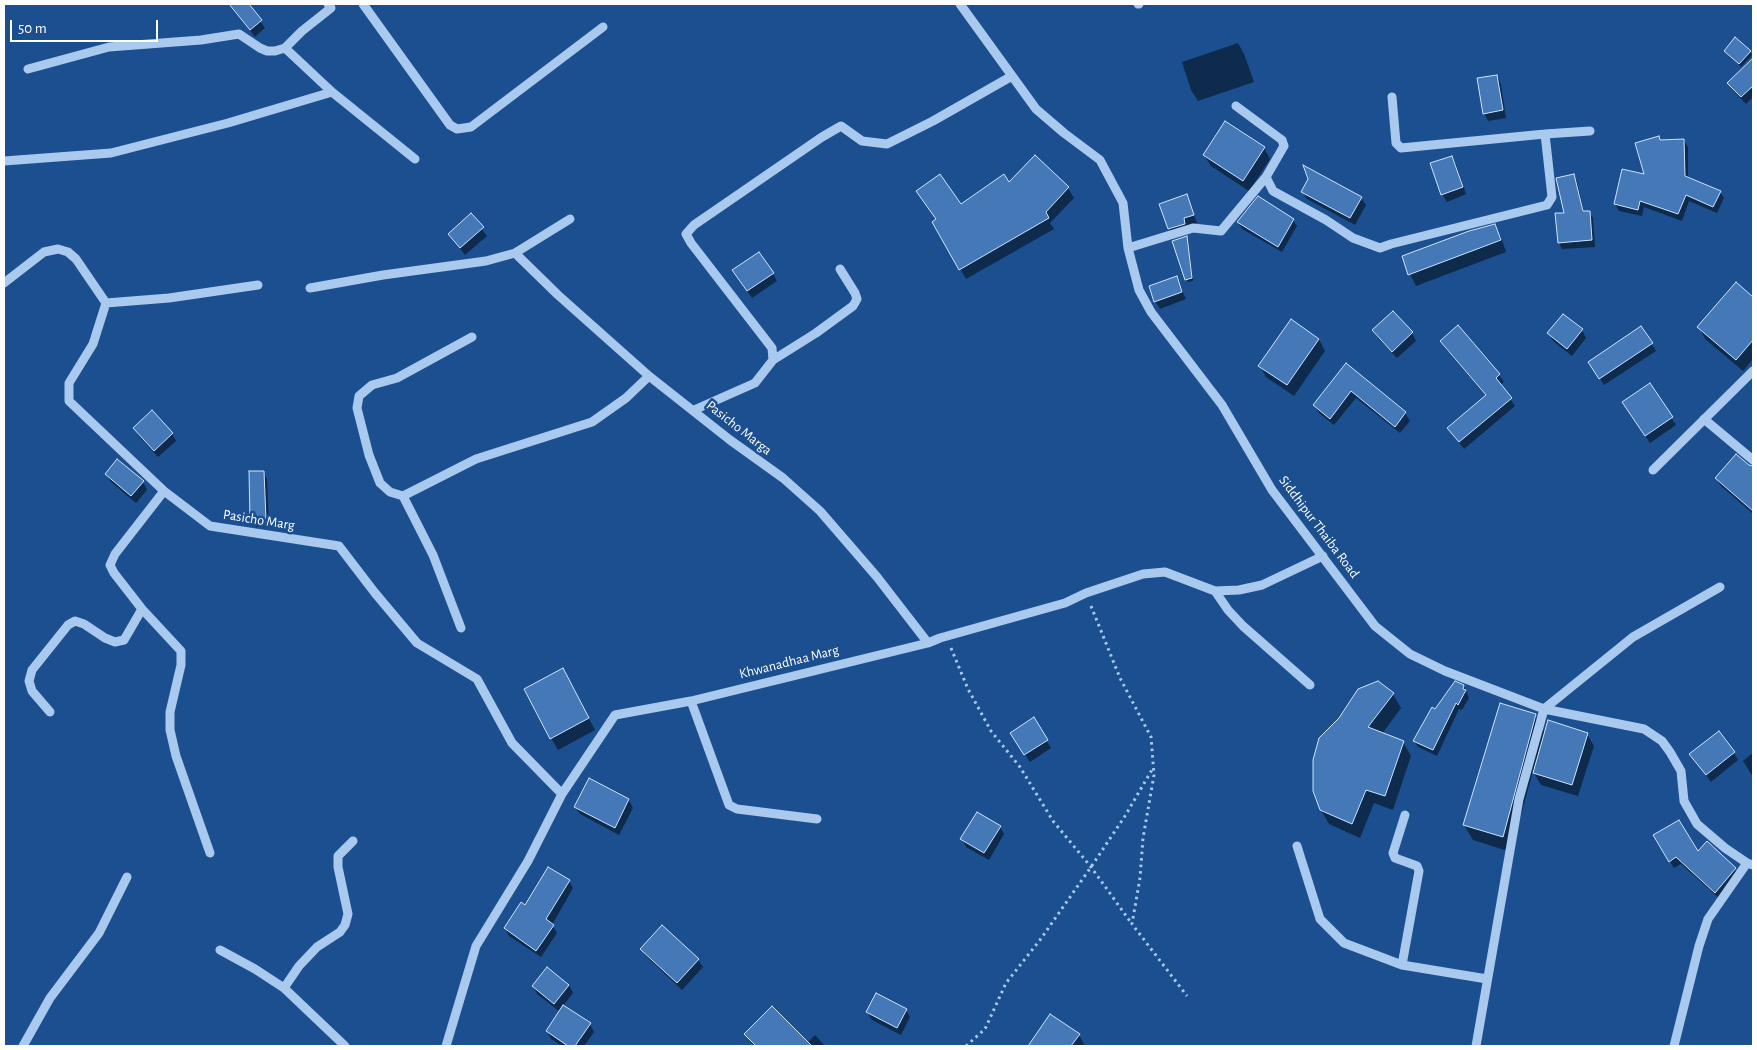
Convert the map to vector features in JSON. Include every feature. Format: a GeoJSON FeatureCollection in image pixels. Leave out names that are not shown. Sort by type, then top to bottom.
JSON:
{"type":"FeatureCollection","features":[{"type":"Feature","properties":{"kind":"street"},"geometry":{"type":"LineString","coordinates":[[363,4],[450,125],[457,129],[470,126],[603,27]]}},
{"type":"Feature","properties":{"kind":"street","name":"Siddhipur Thaiba Road"},"geometry":{"type":"LineString","coordinates":[[960,4],[1036,109],[1100,160],[1123,203],[1128,248],[1139,290],[1151,312],[1222,405],[1272,490],[1376,626],[1410,654],[1445,671],[1544,709],[1644,729],[1662,741],[1681,771],[1684,801],[1697,824],[1725,848],[1750,864]]}},
{"type":"Feature","properties":{"kind":"street"},"geometry":{"type":"LineString","coordinates":[[28,69],[108,47],[201,40],[239,34],[260,48],[275,51],[285,48],[333,5]]}},
{"type":"Feature","properties":{"kind":"street"},"geometry":{"type":"LineString","coordinates":[[285,48],[332,92],[415,159]]}},
{"type":"Feature","properties":{"kind":"street"},"geometry":{"type":"LineString","coordinates":[[773,360],[772,348],[686,234],[694,225],[841,126],[862,141],[886,144],[933,121],[1012,76]]}},
{"type":"Feature","properties":{"kind":"street"},"geometry":{"type":"LineString","coordinates":[[4,161],[111,153],[228,123],[332,92]]}},
{"type":"Feature","properties":{"kind":"street"},"geometry":{"type":"LineString","coordinates":[[1392,97],[1396,143],[1401,148],[1590,131]]}},
{"type":"Feature","properties":{"kind":"street"},"geometry":{"type":"LineString","coordinates":[[1128,248],[1193,228],[1221,231],[1266,177],[1284,146],[1282,140],[1236,106]]}},
{"type":"Feature","properties":{"kind":"street"},"geometry":{"type":"LineString","coordinates":[[1266,177],[1272,191],[1326,220],[1353,238],[1380,248],[1547,205],[1552,197],[1545,134]]}},
{"type":"Feature","properties":{"kind":"street"},"geometry":{"type":"LineString","coordinates":[[310,288],[383,274],[486,261],[515,253],[570,219]]}},
{"type":"Feature","properties":{"kind":"street"},"geometry":{"type":"LineString","coordinates":[[4,282],[44,252],[58,249],[68,252],[76,259],[106,303],[169,298],[258,285]]}},
{"type":"Feature","properties":{"kind":"street","name":"Pasicho Marga"},"geometry":{"type":"LineString","coordinates":[[515,253],[649,376],[730,440],[783,478],[820,511],[877,577],[928,643]]}},
{"type":"Feature","properties":{"kind":"street"},"geometry":{"type":"LineString","coordinates":[[694,410],[755,383],[773,360],[816,333],[853,306],[857,299],[855,293],[840,269]]}},
{"type":"Feature","properties":{"kind":"street","name":"Pasicho Marg"},"geometry":{"type":"LineString","coordinates":[[106,303],[93,344],[69,383],[69,401],[164,491],[210,526],[339,546],[417,643],[477,679],[512,743],[562,794]]}},
{"type":"Feature","properties":{"kind":"street"},"geometry":{"type":"LineString","coordinates":[[472,337],[397,378],[372,385],[359,396],[357,408],[369,455],[380,483],[390,492],[403,496],[476,459],[592,422],[626,398],[649,376]]}},
{"type":"Feature","properties":{"kind":"street"},"geometry":{"type":"LineString","coordinates":[[1653,470],[1753,371]]}},
{"type":"Feature","properties":{"kind":"street"},"geometry":{"type":"LineString","coordinates":[[1704,419],[1753,460]]}},
{"type":"Feature","properties":{"kind":"street"},"geometry":{"type":"LineString","coordinates":[[164,491],[115,554],[110,565],[142,609],[181,651],[182,665],[170,712],[170,730],[176,756],[210,853]]}},
{"type":"Feature","properties":{"kind":"street"},"geometry":{"type":"LineString","coordinates":[[403,496],[433,555],[461,628]]}},
{"type":"Feature","properties":{"kind":"street","name":"Khwanadhaa Marg"},"geometry":{"type":"LineString","coordinates":[[446,1046],[476,946],[528,861],[562,794],[615,715],[691,701],[928,643],[1065,603],[1086,593],[1143,574],[1165,572],[1215,591],[1239,590],[1262,585],[1323,556]]}},
{"type":"Feature","properties":{"kind":"street"},"geometry":{"type":"LineString","coordinates":[[1476,1046],[1519,799],[1544,709],[1633,637],[1720,587]]}},
{"type":"Feature","properties":{"kind":"street"},"geometry":{"type":"LineString","coordinates":[[1215,591],[1228,610],[1243,626],[1310,685]]}},
{"type":"Feature","properties":{"kind":"street"},"geometry":{"type":"LineString","coordinates":[[50,712],[32,692],[29,681],[32,670],[68,625],[75,621],[84,624],[105,638],[115,642],[124,640],[142,609]]}},
{"type":"Feature","properties":{"kind":"street"},"geometry":{"type":"LineString","coordinates":[[691,701],[729,805],[737,809],[817,819]]}},
{"type":"Feature","properties":{"kind":"street"},"geometry":{"type":"LineString","coordinates":[[1402,965],[1420,871],[1417,866],[1395,858],[1393,853],[1405,815]]}},
{"type":"Feature","properties":{"kind":"street"},"geometry":{"type":"LineString","coordinates":[[284,988],[299,966],[317,948],[340,932],[345,925],[348,914],[338,868],[338,856],[353,841]]}},
{"type":"Feature","properties":{"kind":"street"},"geometry":{"type":"LineString","coordinates":[[1297,846],[1320,919],[1344,943],[1402,965],[1487,979]]}},
{"type":"Feature","properties":{"kind":"street"},"geometry":{"type":"LineString","coordinates":[[1674,1046],[1699,946],[1708,919],[1750,864]]}},
{"type":"Feature","properties":{"kind":"street"},"geometry":{"type":"LineString","coordinates":[[23,1046],[50,998],[99,933],[128,877]]}},
{"type":"Feature","properties":{"kind":"street"},"geometry":{"type":"LineString","coordinates":[[220,950],[255,969],[284,988],[345,1046]]}},
{"type":"Feature","properties":{"kind":"path"},"geometry":{"type":"LineString","coordinates":[[1086,593],[1120,678],[1151,737],[1154,775],[1143,838],[1140,878],[1132,924]]}},
{"type":"Feature","properties":{"kind":"path"},"geometry":{"type":"LineString","coordinates":[[947,636],[968,689],[991,731],[1020,766],[1053,821],[1092,867],[1132,924],[1187,996]]}},
{"type":"Feature","properties":{"kind":"path"},"geometry":{"type":"LineString","coordinates":[[966,1046],[985,1029],[1006,983],[1040,940],[1092,867],[1154,768]]}},
{"type":"Feature","properties":{"kind":"building"},"geometry":{"type":"Polygon","coordinates":[[[229,4],[249,4],[262,20],[250,30],[229,4]]]}},
{"type":"Feature","properties":{"kind":"building"},"geometry":{"type":"Polygon","coordinates":[[[1735,37],[1751,51],[1739,64],[1724,51],[1735,37]]]}},
{"type":"Feature","properties":{"kind":"building"},"geometry":{"type":"Polygon","coordinates":[[[1753,58],[1753,86],[1741,97],[1727,83],[1753,58]]]}},
{"type":"Feature","properties":{"kind":"building"},"geometry":{"type":"Polygon","coordinates":[[[1497,75],[1503,110],[1483,114],[1477,78],[1497,75]]]}},
{"type":"Feature","properties":{"kind":"building"},"geometry":{"type":"Polygon","coordinates":[[[1225,121],[1265,147],[1243,181],[1203,155],[1225,121]]]}},
{"type":"Feature","properties":{"kind":"building"},"geometry":{"type":"Polygon","coordinates":[[[1659,136],[1660,140],[1684,139],[1685,176],[1721,191],[1713,207],[1686,195],[1678,214],[1640,201],[1638,210],[1614,204],[1622,169],[1644,174],[1635,143],[1659,136]]]}},
{"type":"Feature","properties":{"kind":"building"},"geometry":{"type":"Polygon","coordinates":[[[1035,155],[1069,187],[1046,212],[1049,218],[959,270],[932,222],[936,219],[916,191],[940,174],[961,204],[1004,174],[1009,182],[1035,155]]]}},
{"type":"Feature","properties":{"kind":"building"},"geometry":{"type":"Polygon","coordinates":[[[1452,156],[1463,187],[1441,195],[1430,163],[1452,156]]]}},
{"type":"Feature","properties":{"kind":"building"},"geometry":{"type":"Polygon","coordinates":[[[1303,165],[1362,197],[1350,218],[1301,192],[1308,179],[1303,165]]]}},
{"type":"Feature","properties":{"kind":"building"},"geometry":{"type":"Polygon","coordinates":[[[1574,174],[1583,211],[1590,211],[1592,240],[1558,243],[1555,213],[1564,213],[1556,178],[1574,174]]]}},
{"type":"Feature","properties":{"kind":"building"},"geometry":{"type":"Polygon","coordinates":[[[1187,194],[1194,215],[1184,218],[1185,224],[1168,229],[1159,204],[1187,194]]]}},
{"type":"Feature","properties":{"kind":"building"},"geometry":{"type":"Polygon","coordinates":[[[1258,196],[1294,219],[1278,247],[1237,222],[1258,196]]]}},
{"type":"Feature","properties":{"kind":"building"},"geometry":{"type":"Polygon","coordinates":[[[471,213],[484,227],[460,248],[448,234],[471,213]]]}},
{"type":"Feature","properties":{"kind":"building"},"geometry":{"type":"Polygon","coordinates":[[[1495,224],[1501,240],[1408,275],[1402,256],[1469,231],[1495,224]]]}},
{"type":"Feature","properties":{"kind":"building"},"geometry":{"type":"Polygon","coordinates":[[[1187,236],[1192,278],[1185,280],[1172,241],[1187,236]]]}},
{"type":"Feature","properties":{"kind":"building"},"geometry":{"type":"Polygon","coordinates":[[[759,252],[774,273],[747,291],[732,270],[759,252]]]}},
{"type":"Feature","properties":{"kind":"building"},"geometry":{"type":"Polygon","coordinates":[[[1177,276],[1182,292],[1154,302],[1149,286],[1177,276]]]}},
{"type":"Feature","properties":{"kind":"building"},"geometry":{"type":"Polygon","coordinates":[[[1736,282],[1753,297],[1753,340],[1736,360],[1697,327],[1736,282]]]}},
{"type":"Feature","properties":{"kind":"building"},"geometry":{"type":"Polygon","coordinates":[[[1393,311],[1413,332],[1392,352],[1372,330],[1393,311]]]}},
{"type":"Feature","properties":{"kind":"building"},"geometry":{"type":"Polygon","coordinates":[[[1563,314],[1583,329],[1567,349],[1547,333],[1563,314]]]}},
{"type":"Feature","properties":{"kind":"building"},"geometry":{"type":"Polygon","coordinates":[[[1291,319],[1319,339],[1287,385],[1258,366],[1291,319]]]}},
{"type":"Feature","properties":{"kind":"building"},"geometry":{"type":"Polygon","coordinates":[[[1458,325],[1500,374],[1496,378],[1512,398],[1459,442],[1447,428],[1486,395],[1440,341],[1458,325]]]}},
{"type":"Feature","properties":{"kind":"building"},"geometry":{"type":"Polygon","coordinates":[[[1641,326],[1653,343],[1599,379],[1588,362],[1641,326]]]}},
{"type":"Feature","properties":{"kind":"building"},"geometry":{"type":"Polygon","coordinates":[[[1346,363],[1406,412],[1395,427],[1351,391],[1330,419],[1313,405],[1346,363]]]}},
{"type":"Feature","properties":{"kind":"building"},"geometry":{"type":"Polygon","coordinates":[[[1650,383],[1673,417],[1645,436],[1622,402],[1650,383]]]}},
{"type":"Feature","properties":{"kind":"building"},"geometry":{"type":"Polygon","coordinates":[[[152,410],[173,433],[154,451],[133,428],[152,410]]]}},
{"type":"Feature","properties":{"kind":"building"},"geometry":{"type":"Polygon","coordinates":[[[1736,454],[1753,466],[1753,511],[1715,478],[1736,454]]]}},
{"type":"Feature","properties":{"kind":"building"},"geometry":{"type":"Polygon","coordinates":[[[117,459],[144,481],[131,496],[105,474],[117,459]]]}},
{"type":"Feature","properties":{"kind":"building"},"geometry":{"type":"Polygon","coordinates":[[[249,471],[264,471],[266,519],[250,520],[249,471]]]}},
{"type":"Feature","properties":{"kind":"building"},"geometry":{"type":"Polygon","coordinates":[[[563,668],[589,718],[550,739],[524,689],[563,668]]]}},
{"type":"Feature","properties":{"kind":"building"},"geometry":{"type":"Polygon","coordinates":[[[1378,681],[1394,693],[1368,727],[1404,741],[1385,796],[1366,790],[1352,824],[1320,810],[1313,791],[1313,760],[1319,738],[1339,718],[1358,689],[1378,681]]]}},
{"type":"Feature","properties":{"kind":"building"},"geometry":{"type":"Polygon","coordinates":[[[1455,681],[1464,685],[1463,689],[1466,690],[1458,705],[1456,703],[1433,750],[1413,741],[1432,707],[1435,709],[1455,681]]]}},
{"type":"Feature","properties":{"kind":"building"},"geometry":{"type":"Polygon","coordinates":[[[1500,703],[1536,714],[1503,837],[1463,825],[1500,703]]]}},
{"type":"Feature","properties":{"kind":"building"},"geometry":{"type":"Polygon","coordinates":[[[1034,717],[1048,740],[1024,755],[1010,733],[1034,717]]]}},
{"type":"Feature","properties":{"kind":"building"},"geometry":{"type":"Polygon","coordinates":[[[1548,720],[1588,733],[1572,785],[1533,773],[1548,720]]]}},
{"type":"Feature","properties":{"kind":"building"},"geometry":{"type":"Polygon","coordinates":[[[1719,731],[1735,752],[1706,775],[1689,754],[1719,731]]]}},
{"type":"Feature","properties":{"kind":"building"},"geometry":{"type":"Polygon","coordinates":[[[589,778],[629,799],[615,828],[574,807],[589,778]]]}},
{"type":"Feature","properties":{"kind":"building"},"geometry":{"type":"Polygon","coordinates":[[[977,812],[1001,826],[984,853],[960,839],[977,812]]]}},
{"type":"Feature","properties":{"kind":"building"},"geometry":{"type":"Polygon","coordinates":[[[1679,820],[1698,851],[1707,841],[1736,868],[1715,893],[1676,857],[1669,862],[1653,835],[1679,820]]]}},
{"type":"Feature","properties":{"kind":"building"},"geometry":{"type":"Polygon","coordinates":[[[548,867],[570,880],[546,919],[554,925],[536,951],[504,928],[521,902],[525,905],[548,867]]]}},
{"type":"Feature","properties":{"kind":"building"},"geometry":{"type":"Polygon","coordinates":[[[662,925],[699,959],[677,983],[640,949],[662,925]]]}},
{"type":"Feature","properties":{"kind":"building"},"geometry":{"type":"Polygon","coordinates":[[[547,967],[569,985],[554,1004],[532,986],[547,967]]]}},
{"type":"Feature","properties":{"kind":"building"},"geometry":{"type":"Polygon","coordinates":[[[876,993],[907,1009],[897,1028],[866,1012],[876,993]]]}},
{"type":"Feature","properties":{"kind":"building"},"geometry":{"type":"Polygon","coordinates":[[[563,1005],[591,1023],[575,1046],[568,1046],[546,1031],[563,1005]]]}},
{"type":"Feature","properties":{"kind":"building"},"geometry":{"type":"Polygon","coordinates":[[[772,1006],[812,1046],[756,1046],[744,1034],[772,1006]]]}},
{"type":"Feature","properties":{"kind":"building"},"geometry":{"type":"Polygon","coordinates":[[[1050,1014],[1080,1034],[1071,1046],[1028,1046],[1050,1014]]]}}]}
